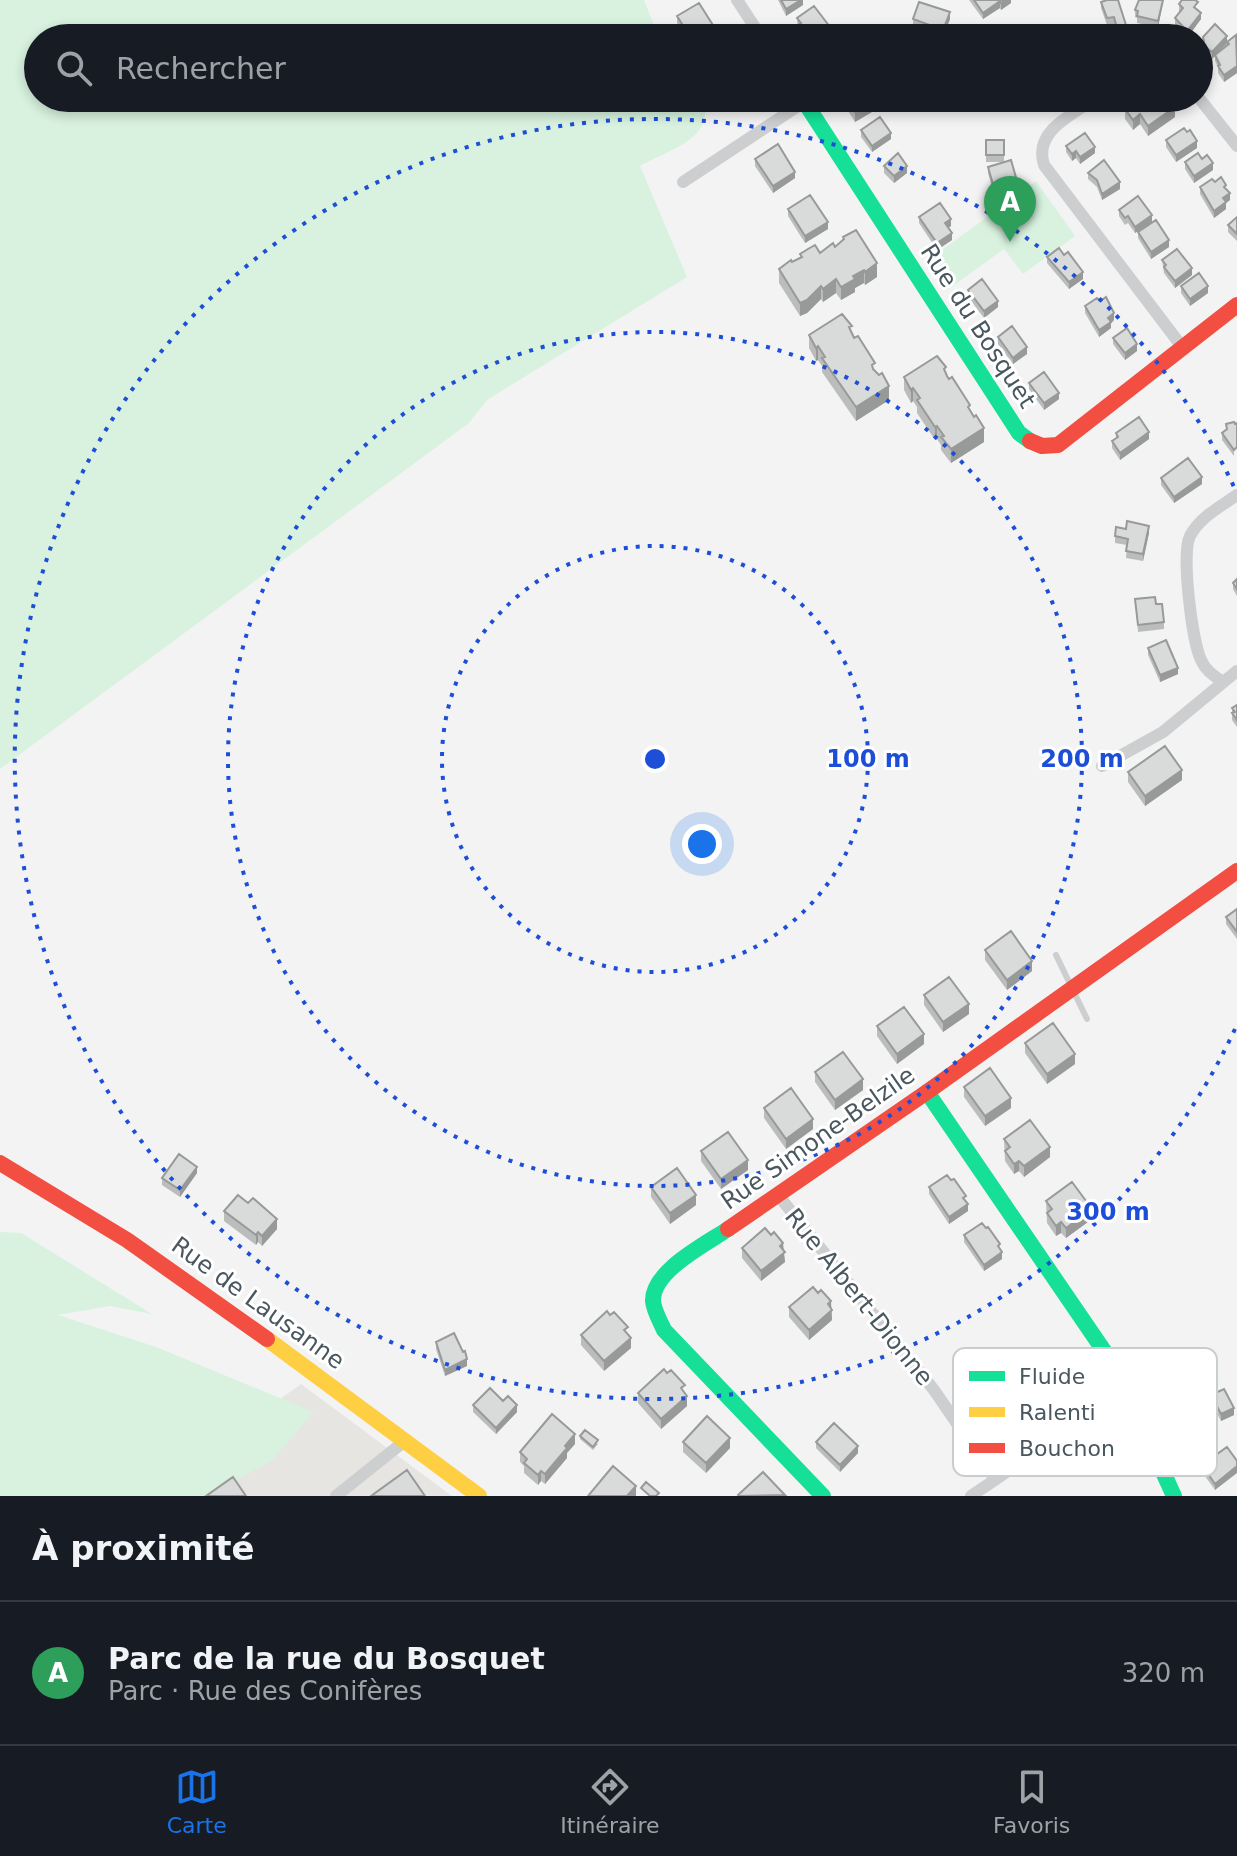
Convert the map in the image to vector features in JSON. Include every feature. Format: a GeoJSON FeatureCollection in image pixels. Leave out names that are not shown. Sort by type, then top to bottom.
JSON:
{"type":"FeatureCollection","features":[{"type":"Feature","properties":{"kind":"street"},"geometry":{"type":"LineString","coordinates":[[737,0],[753,24]]}},
{"type":"Feature","properties":{"kind":"street"},"geometry":{"type":"LineString","coordinates":[[683,182],[785,112]]}},
{"type":"Feature","properties":{"kind":"street","name":"Rue du Bosquet"},"geometry":{"type":"LineString","coordinates":[[811,112],[1019,433],[1028,441],[1047,448],[1058,445],[1237,305]]}},
{"type":"Feature","properties":{"kind":"street"},"geometry":{"type":"LineString","coordinates":[[1076,112],[1048,132],[1041,155],[1044,165],[1183,348]]}},
{"type":"Feature","properties":{"kind":"street"},"geometry":{"type":"LineString","coordinates":[[1210,112],[1237,146]]}},
{"type":"Feature","properties":{"kind":"street"},"geometry":{"type":"LineString","coordinates":[[1223,682],[1208,672],[1196,646],[1185,556],[1188,538],[1201,520],[1237,495]]}},
{"type":"Feature","properties":{"kind":"street"},"geometry":{"type":"LineString","coordinates":[[1102,766],[1163,732],[1237,671]]}},
{"type":"Feature","properties":{"kind":"street","name":"Rue Simone-Belzile"},"geometry":{"type":"LineString","coordinates":[[823,1496],[664,1330],[653,1309],[655,1285],[667,1271],[927,1092],[1237,871]]}},
{"type":"Feature","properties":{"kind":"street"},"geometry":{"type":"LineString","coordinates":[[927,1092],[1102,1348]]}},
{"type":"Feature","properties":{"kind":"street","name":"Rue de Lausanne"},"geometry":{"type":"LineString","coordinates":[[0,1163],[62,1196],[130,1240],[479,1496]]}},
{"type":"Feature","properties":{"kind":"street","name":"Rue Albert-Dionne"},"geometry":{"type":"LineString","coordinates":[[778,1195],[953,1418]]}},
{"type":"Feature","properties":{"kind":"street"},"geometry":{"type":"LineString","coordinates":[[336,1496],[406,1440]]}},
{"type":"Feature","properties":{"kind":"street"},"geometry":{"type":"LineString","coordinates":[[971,1496],[1000,1476]]}},
{"type":"Feature","properties":{"kind":"street"},"geometry":{"type":"LineString","coordinates":[[1165,1476],[1174,1496]]}},
{"type":"Feature","properties":{"kind":"lane"},"geometry":{"type":"LineString","coordinates":[[1056,955],[1087,1019]]}},
{"type":"Feature","properties":{"kind":"shaded area"},"geometry":{"type":"Polygon","coordinates":[[[301,1384],[452,1496],[146,1496],[301,1384]]]}},
{"type":"Feature","properties":{"kind":"green space"},"geometry":{"type":"Polygon","coordinates":[[[0,0],[644,0],[653,24],[24,24],[24,112],[705,112],[703,124],[687,141],[640,166],[687,277],[487,400],[469,423],[0,769],[0,0]]]}},
{"type":"Feature","properties":{"kind":"green space"},"geometry":{"type":"Polygon","coordinates":[[[1036,181],[1075,236],[1023,274],[1004,249],[946,291],[927,261],[1036,181]]]}},
{"type":"Feature","properties":{"kind":"green space"},"geometry":{"type":"Polygon","coordinates":[[[0,1232],[21,1233],[152,1314],[110,1306],[58,1315],[156,1347],[314,1412],[272,1460],[208,1496],[0,1496],[0,1232]]]}},
{"type":"Feature","properties":{"kind":"building"},"geometry":{"type":"Polygon","coordinates":[[[781,0],[801,0],[786,9],[781,0]]]}},
{"type":"Feature","properties":{"kind":"building"},"geometry":{"type":"Polygon","coordinates":[[[974,0],[1006,0],[983,13],[974,0]]]}},
{"type":"Feature","properties":{"kind":"building"},"geometry":{"type":"Polygon","coordinates":[[[1118,0],[1126,24],[1116,24],[1114,17],[1107,18],[1101,2],[1118,0]]]}},
{"type":"Feature","properties":{"kind":"building"},"geometry":{"type":"Polygon","coordinates":[[[1139,0],[1163,0],[1158,21],[1137,16],[1138,11],[1135,10],[1139,0]]]}},
{"type":"Feature","properties":{"kind":"building"},"geometry":{"type":"Polygon","coordinates":[[[1182,0],[1198,2],[1194,7],[1201,13],[1192,24],[1181,24],[1175,18],[1183,8],[1179,4],[1182,0]]]}},
{"type":"Feature","properties":{"kind":"building"},"geometry":{"type":"Polygon","coordinates":[[[919,2],[950,12],[945,24],[927,24],[913,19],[919,2]]]}},
{"type":"Feature","properties":{"kind":"building"},"geometry":{"type":"Polygon","coordinates":[[[699,3],[712,24],[682,24],[677,16],[699,3]]]}},
{"type":"Feature","properties":{"kind":"building"},"geometry":{"type":"Polygon","coordinates":[[[814,6],[828,24],[800,24],[797,18],[814,6]]]}},
{"type":"Feature","properties":{"kind":"building"},"geometry":{"type":"Polygon","coordinates":[[[1215,24],[1227,36],[1213,51],[1215,24]]]}},
{"type":"Feature","properties":{"kind":"building"},"geometry":{"type":"Polygon","coordinates":[[[1236,35],[1237,66],[1224,75],[1215,55],[1236,35]]]}},
{"type":"Feature","properties":{"kind":"building"},"geometry":{"type":"Polygon","coordinates":[[[1127,112],[1168,112],[1148,126],[1140,114],[1133,120],[1127,112]]]}},
{"type":"Feature","properties":{"kind":"building"},"geometry":{"type":"Polygon","coordinates":[[[880,117],[891,133],[872,146],[861,130],[880,117]]]}},
{"type":"Feature","properties":{"kind":"building"},"geometry":{"type":"Polygon","coordinates":[[[1184,128],[1187,132],[1190,130],[1197,141],[1176,155],[1166,140],[1184,128]]]}},
{"type":"Feature","properties":{"kind":"building"},"geometry":{"type":"Polygon","coordinates":[[[1085,133],[1095,147],[1080,157],[1076,151],[1072,154],[1066,146],[1085,133]]]}},
{"type":"Feature","properties":{"kind":"building"},"geometry":{"type":"Polygon","coordinates":[[[986,140],[1004,140],[1004,155],[986,155],[986,140]]]}},
{"type":"Feature","properties":{"kind":"building"},"geometry":{"type":"Polygon","coordinates":[[[778,144],[795,172],[773,186],[755,159],[778,144]]]}},
{"type":"Feature","properties":{"kind":"building"},"geometry":{"type":"Polygon","coordinates":[[[898,153],[907,166],[894,176],[884,166],[898,153]]]}},
{"type":"Feature","properties":{"kind":"building"},"geometry":{"type":"Polygon","coordinates":[[[1198,153],[1202,159],[1207,155],[1213,163],[1194,176],[1185,162],[1198,153]]]}},
{"type":"Feature","properties":{"kind":"building"},"geometry":{"type":"Polygon","coordinates":[[[1011,160],[1017,181],[994,188],[988,167],[1011,160]]]}},
{"type":"Feature","properties":{"kind":"building"},"geometry":{"type":"Polygon","coordinates":[[[1104,160],[1120,182],[1102,194],[1097,180],[1088,173],[1104,160]]]}},
{"type":"Feature","properties":{"kind":"building"},"geometry":{"type":"Polygon","coordinates":[[[1221,177],[1230,193],[1223,198],[1226,202],[1214,211],[1200,187],[1221,177]]]}},
{"type":"Feature","properties":{"kind":"building"},"geometry":{"type":"Polygon","coordinates":[[[810,195],[828,222],[805,236],[788,209],[810,195]]]}},
{"type":"Feature","properties":{"kind":"building"},"geometry":{"type":"Polygon","coordinates":[[[1138,196],[1152,215],[1135,227],[1128,216],[1125,218],[1119,210],[1138,196]]]}},
{"type":"Feature","properties":{"kind":"building"},"geometry":{"type":"Polygon","coordinates":[[[940,203],[951,219],[945,223],[952,233],[937,243],[919,217],[940,203]]]}},
{"type":"Feature","properties":{"kind":"building"},"geometry":{"type":"Polygon","coordinates":[[[1237,217],[1237,234],[1228,225],[1237,217]]]}},
{"type":"Feature","properties":{"kind":"building"},"geometry":{"type":"Polygon","coordinates":[[[1156,220],[1169,240],[1151,252],[1138,232],[1156,220]]]}},
{"type":"Feature","properties":{"kind":"building"},"geometry":{"type":"Polygon","coordinates":[[[856,230],[877,263],[853,276],[855,279],[841,287],[836,279],[823,289],[821,286],[800,303],[779,269],[791,260],[802,257],[800,254],[815,245],[820,253],[833,243],[835,247],[843,237],[856,230]]]}},
{"type":"Feature","properties":{"kind":"building"},"geometry":{"type":"Polygon","coordinates":[[[1059,248],[1064,255],[1068,252],[1083,272],[1069,282],[1047,257],[1059,248]]]}},
{"type":"Feature","properties":{"kind":"building"},"geometry":{"type":"Polygon","coordinates":[[[1177,249],[1192,268],[1175,281],[1162,260],[1177,249]]]}},
{"type":"Feature","properties":{"kind":"building"},"geometry":{"type":"Polygon","coordinates":[[[1199,273],[1208,286],[1190,299],[1181,286],[1199,273]]]}},
{"type":"Feature","properties":{"kind":"building"},"geometry":{"type":"Polygon","coordinates":[[[982,279],[998,301],[984,311],[968,290],[982,279]]]}},
{"type":"Feature","properties":{"kind":"building"},"geometry":{"type":"Polygon","coordinates":[[[1106,297],[1114,313],[1108,318],[1111,322],[1099,330],[1085,306],[1097,298],[1100,301],[1106,297]]]}},
{"type":"Feature","properties":{"kind":"building"},"geometry":{"type":"Polygon","coordinates":[[[842,314],[852,326],[849,327],[854,338],[858,336],[875,363],[873,369],[879,375],[882,373],[889,386],[856,407],[809,335],[842,314]]]}},
{"type":"Feature","properties":{"kind":"building"},"geometry":{"type":"Polygon","coordinates":[[[1012,326],[1027,347],[1013,358],[998,337],[1012,326]]]}},
{"type":"Feature","properties":{"kind":"building"},"geometry":{"type":"Polygon","coordinates":[[[1127,328],[1137,344],[1125,353],[1113,338],[1127,328]]]}},
{"type":"Feature","properties":{"kind":"building"},"geometry":{"type":"Polygon","coordinates":[[[937,356],[946,367],[947,376],[949,379],[952,377],[974,417],[976,415],[984,428],[951,449],[904,377],[937,356]]]}},
{"type":"Feature","properties":{"kind":"building"},"geometry":{"type":"Polygon","coordinates":[[[1044,372],[1059,393],[1044,403],[1029,383],[1044,372]]]}},
{"type":"Feature","properties":{"kind":"building"},"geometry":{"type":"Polygon","coordinates":[[[1139,417],[1149,432],[1120,453],[1112,441],[1118,437],[1116,433],[1139,417]]]}},
{"type":"Feature","properties":{"kind":"building"},"geometry":{"type":"Polygon","coordinates":[[[1237,423],[1237,447],[1234,450],[1222,433],[1227,429],[1226,424],[1237,423]]]}},
{"type":"Feature","properties":{"kind":"building"},"geometry":{"type":"Polygon","coordinates":[[[1188,458],[1202,477],[1174,497],[1161,478],[1188,458]]]}},
{"type":"Feature","properties":{"kind":"building"},"geometry":{"type":"Polygon","coordinates":[[[1127,521],[1149,526],[1143,554],[1126,551],[1128,539],[1115,536],[1116,527],[1126,529],[1127,521]]]}},
{"type":"Feature","properties":{"kind":"building"},"geometry":{"type":"Polygon","coordinates":[[[1155,597],[1156,604],[1162,604],[1164,622],[1138,625],[1135,599],[1155,597]]]}},
{"type":"Feature","properties":{"kind":"building"},"geometry":{"type":"Polygon","coordinates":[[[1166,640],[1178,668],[1160,675],[1148,648],[1166,640]]]}},
{"type":"Feature","properties":{"kind":"building"},"geometry":{"type":"Polygon","coordinates":[[[1237,705],[1237,720],[1232,708],[1237,705]]]}},
{"type":"Feature","properties":{"kind":"building"},"geometry":{"type":"Polygon","coordinates":[[[1165,746],[1182,770],[1145,796],[1128,772],[1165,746]]]}},
{"type":"Feature","properties":{"kind":"building"},"geometry":{"type":"Polygon","coordinates":[[[1237,909],[1237,932],[1226,917],[1237,909]]]}},
{"type":"Feature","properties":{"kind":"building"},"geometry":{"type":"Polygon","coordinates":[[[1011,931],[1032,961],[1007,980],[985,950],[1011,931]]]}},
{"type":"Feature","properties":{"kind":"building"},"geometry":{"type":"Polygon","coordinates":[[[949,977],[969,1004],[943,1022],[924,995],[949,977]]]}},
{"type":"Feature","properties":{"kind":"building"},"geometry":{"type":"Polygon","coordinates":[[[904,1007],[924,1034],[897,1054],[877,1026],[904,1007]]]}},
{"type":"Feature","properties":{"kind":"building"},"geometry":{"type":"Polygon","coordinates":[[[1053,1023],[1075,1054],[1047,1074],[1025,1043],[1053,1023]]]}},
{"type":"Feature","properties":{"kind":"building"},"geometry":{"type":"Polygon","coordinates":[[[843,1052],[863,1079],[835,1100],[815,1072],[843,1052]]]}},
{"type":"Feature","properties":{"kind":"building"},"geometry":{"type":"Polygon","coordinates":[[[990,1068],[1011,1098],[985,1116],[964,1087],[990,1068]]]}},
{"type":"Feature","properties":{"kind":"building"},"geometry":{"type":"Polygon","coordinates":[[[791,1088],[813,1119],[786,1139],[764,1108],[791,1088]]]}},
{"type":"Feature","properties":{"kind":"building"},"geometry":{"type":"Polygon","coordinates":[[[1030,1120],[1050,1147],[1024,1166],[1019,1161],[1014,1164],[1005,1151],[1010,1147],[1004,1139],[1030,1120]]]}},
{"type":"Feature","properties":{"kind":"building"},"geometry":{"type":"Polygon","coordinates":[[[728,1132],[748,1160],[721,1179],[701,1151],[728,1132]]]}},
{"type":"Feature","properties":{"kind":"building"},"geometry":{"type":"Polygon","coordinates":[[[179,1154],[197,1167],[180,1190],[162,1178],[179,1154]]]}},
{"type":"Feature","properties":{"kind":"building"},"geometry":{"type":"Polygon","coordinates":[[[677,1168],[696,1195],[670,1213],[651,1187],[677,1168]]]}},
{"type":"Feature","properties":{"kind":"building"},"geometry":{"type":"Polygon","coordinates":[[[947,1175],[954,1179],[968,1204],[949,1217],[929,1187],[947,1175]]]}},
{"type":"Feature","properties":{"kind":"building"},"geometry":{"type":"Polygon","coordinates":[[[1072,1182],[1092,1209],[1066,1228],[1061,1222],[1056,1226],[1047,1213],[1052,1209],[1046,1201],[1072,1182]]]}},
{"type":"Feature","properties":{"kind":"building"},"geometry":{"type":"Polygon","coordinates":[[[238,1195],[248,1203],[253,1198],[277,1219],[262,1236],[258,1232],[256,1235],[224,1211],[238,1195]]]}},
{"type":"Feature","properties":{"kind":"building"},"geometry":{"type":"Polygon","coordinates":[[[982,1223],[1000,1244],[998,1246],[1002,1252],[984,1265],[964,1235],[982,1223]]]}},
{"type":"Feature","properties":{"kind":"building"},"geometry":{"type":"Polygon","coordinates":[[[765,1228],[771,1235],[774,1232],[783,1243],[780,1246],[785,1252],[761,1271],[742,1248],[765,1228]]]}},
{"type":"Feature","properties":{"kind":"building"},"geometry":{"type":"Polygon","coordinates":[[[813,1287],[818,1293],[821,1290],[831,1301],[828,1304],[832,1310],[809,1330],[789,1307],[813,1287]]]}},
{"type":"Feature","properties":{"kind":"building"},"geometry":{"type":"Polygon","coordinates":[[[607,1311],[610,1315],[614,1312],[628,1327],[624,1330],[631,1338],[604,1361],[581,1335],[607,1311]]]}},
{"type":"Feature","properties":{"kind":"building"},"geometry":{"type":"Polygon","coordinates":[[[454,1333],[467,1359],[445,1370],[436,1342],[454,1333]]]}},
{"type":"Feature","properties":{"kind":"building"},"geometry":{"type":"Polygon","coordinates":[[[664,1369],[667,1373],[671,1370],[685,1385],[681,1388],[687,1396],[661,1419],[638,1393],[664,1369]]]}},
{"type":"Feature","properties":{"kind":"building"},"geometry":{"type":"Polygon","coordinates":[[[490,1388],[503,1401],[508,1396],[517,1405],[496,1428],[473,1405],[490,1388]]]}},
{"type":"Feature","properties":{"kind":"building"},"geometry":{"type":"Polygon","coordinates":[[[1224,1389],[1234,1408],[1221,1414],[1217,1406],[1217,1392],[1224,1389]]]}},
{"type":"Feature","properties":{"kind":"building"},"geometry":{"type":"Polygon","coordinates":[[[552,1414],[575,1434],[545,1474],[541,1471],[538,1475],[524,1463],[527,1459],[520,1452],[552,1414]]]}},
{"type":"Feature","properties":{"kind":"building"},"geometry":{"type":"Polygon","coordinates":[[[707,1416],[730,1438],[706,1463],[683,1442],[707,1416]]]}},
{"type":"Feature","properties":{"kind":"building"},"geometry":{"type":"Polygon","coordinates":[[[834,1423],[858,1446],[840,1465],[816,1442],[834,1423]]]}},
{"type":"Feature","properties":{"kind":"building"},"geometry":{"type":"Polygon","coordinates":[[[585,1430],[598,1440],[593,1447],[580,1436],[585,1430]]]}},
{"type":"Feature","properties":{"kind":"building"},"geometry":{"type":"Polygon","coordinates":[[[1227,1447],[1237,1466],[1215,1484],[1210,1476],[1217,1476],[1217,1454],[1227,1447]]]}},
{"type":"Feature","properties":{"kind":"building"},"geometry":{"type":"Polygon","coordinates":[[[613,1466],[636,1486],[627,1496],[588,1496],[613,1466]]]}},
{"type":"Feature","properties":{"kind":"building"},"geometry":{"type":"Polygon","coordinates":[[[407,1470],[425,1496],[371,1496],[407,1470]]]}},
{"type":"Feature","properties":{"kind":"building"},"geometry":{"type":"Polygon","coordinates":[[[763,1472],[785,1495],[738,1495],[763,1472]]]}},
{"type":"Feature","properties":{"kind":"building"},"geometry":{"type":"Polygon","coordinates":[[[233,1477],[246,1496],[206,1496],[233,1477]]]}},
{"type":"Feature","properties":{"kind":"building"},"geometry":{"type":"Polygon","coordinates":[[[646,1482],[659,1493],[656,1496],[650,1496],[641,1488],[646,1482]]]}},
{"type":"Feature","properties":{"kind":"traffic: fast"},"geometry":{"type":"LineString","coordinates":[[811,112],[1019,433],[1030,441]]}},
{"type":"Feature","properties":{"kind":"traffic: fast"},"geometry":{"type":"LineString","coordinates":[[927,1092],[1102,1348]]}},
{"type":"Feature","properties":{"kind":"traffic: fast"},"geometry":{"type":"LineString","coordinates":[[728,1229],[682,1259],[661,1279],[653,1301],[656,1312],[664,1330],[823,1496]]}},
{"type":"Feature","properties":{"kind":"traffic: fast"},"geometry":{"type":"LineString","coordinates":[[1165,1476],[1174,1496]]}},
{"type":"Feature","properties":{"kind":"traffic: slow"},"geometry":{"type":"LineString","coordinates":[[267,1339],[479,1496]]}},
{"type":"Feature","properties":{"kind":"traffic: jam"},"geometry":{"type":"LineString","coordinates":[[1030,441],[1042,446],[1058,445],[1237,305]]}},
{"type":"Feature","properties":{"kind":"traffic: jam"},"geometry":{"type":"LineString","coordinates":[[728,1229],[927,1092],[1237,871]]}},
{"type":"Feature","properties":{"kind":"traffic: jam"},"geometry":{"type":"LineString","coordinates":[[0,1163],[127,1240],[267,1339]]}},
{"type":"Feature","properties":{"kind":"place","name":"Parc de la rue du Bosquet"},"geometry":{"type":"Point","coordinates":[1010,242]}}]}
